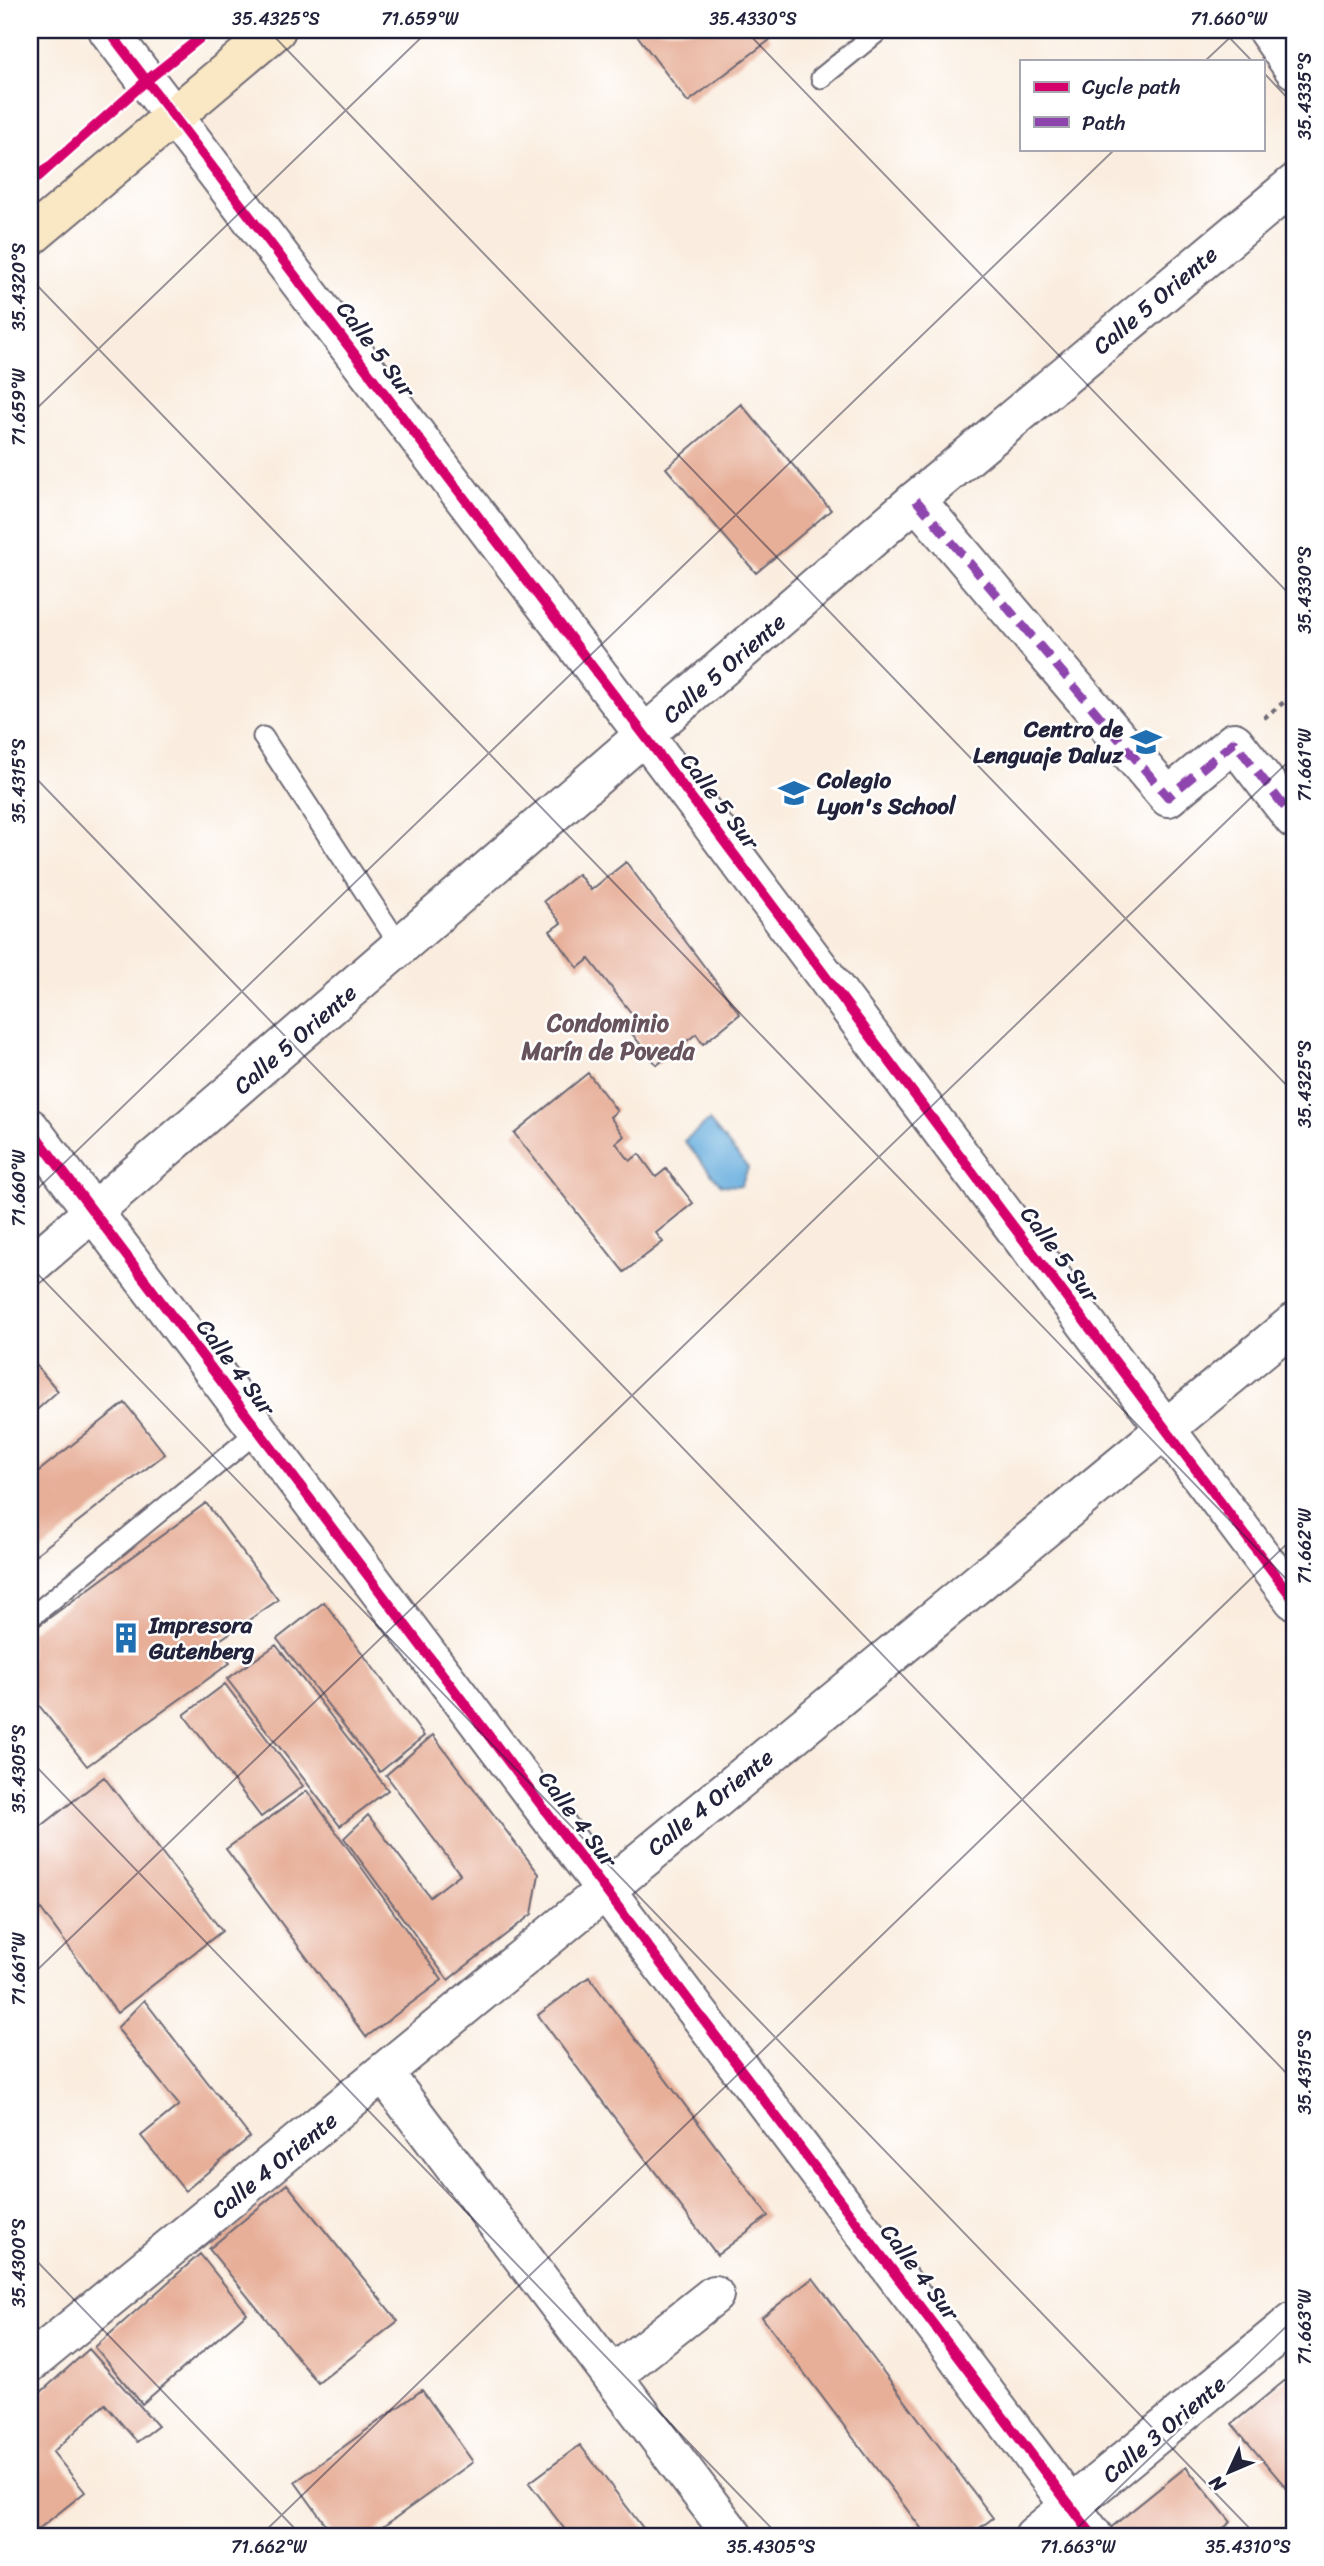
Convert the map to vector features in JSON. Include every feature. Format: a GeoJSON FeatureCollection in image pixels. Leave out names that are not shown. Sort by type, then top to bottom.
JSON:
{"type":"FeatureCollection","features":[{"type":"Feature","properties":{"kind":"main road"},"geometry":{"type":"LineString","coordinates":[[30,237],[276,30]]}},
{"type":"Feature","properties":{"kind":"street","name":"Calle 5 Sur"},"geometry":{"type":"LineString","coordinates":[[108,30],[645,736],[1294,1600]]}},
{"type":"Feature","properties":{"kind":"street"},"geometry":{"type":"LineString","coordinates":[[1267,30],[1294,69]]}},
{"type":"Feature","properties":{"kind":"street","name":"Calle 5 Oriente"},"geometry":{"type":"LineString","coordinates":[[30,1266],[916,500],[1294,184]]}},
{"type":"Feature","properties":{"kind":"street"},"geometry":{"type":"LineString","coordinates":[[916,500],[1168,797],[1234,742],[1294,819]]}},
{"type":"Feature","properties":{"kind":"street","name":"Calle 4 Sur"},"geometry":{"type":"LineString","coordinates":[[30,1128],[1082,2521]]}},
{"type":"Feature","properties":{"kind":"street","name":"Calle 4 Oriente"},"geometry":{"type":"LineString","coordinates":[[30,2363],[385,2075],[604,1889],[1294,1323]]}},
{"type":"Feature","properties":{"kind":"street"},"geometry":{"type":"LineString","coordinates":[[385,2075],[733,2536]]}},
{"type":"Feature","properties":{"kind":"street"},"geometry":{"type":"LineString","coordinates":[[612,2376],[714,2295]]}},
{"type":"Feature","properties":{"kind":"street","name":"Calle 3 Oriente"},"geometry":{"type":"LineString","coordinates":[[1034,2536],[1082,2521],[1294,2321]]}},
{"type":"Feature","properties":{"kind":"lane"},"geometry":{"type":"LineString","coordinates":[[821,78],[880,30]]}},
{"type":"Feature","properties":{"kind":"lane"},"geometry":{"type":"LineString","coordinates":[[263,737],[401,947]]}},
{"type":"Feature","properties":{"kind":"lane"},"geometry":{"type":"LineString","coordinates":[[30,1618],[258,1431]]}},
{"type":"Feature","properties":{"kind":"water"},"geometry":{"type":"Polygon","coordinates":[[[709,1121],[748,1168],[741,1186],[721,1185],[684,1141],[709,1121]]]}},
{"type":"Feature","properties":{"kind":"building"},"geometry":{"type":"Polygon","coordinates":[[[633,30],[764,30],[771,39],[688,102],[633,30]]]}},
{"type":"Feature","properties":{"kind":"building"},"geometry":{"type":"Polygon","coordinates":[[[741,404],[831,510],[756,573],[666,468],[741,404]]]}},
{"type":"Feature","properties":{"kind":"building"},"geometry":{"type":"Polygon","coordinates":[[[626,862],[740,1014],[703,1044],[696,1034],[657,1065],[629,1030],[639,1023],[589,959],[578,968],[550,931],[561,923],[544,901],[578,874],[591,890],[626,862]]]}},
{"type":"Feature","properties":{"kind":"building"},"geometry":{"type":"Polygon","coordinates":[[[588,1073],[617,1111],[610,1117],[624,1136],[616,1143],[630,1161],[639,1154],[656,1177],[666,1169],[693,1203],[656,1233],[663,1242],[624,1272],[514,1133],[588,1073]]]}},
{"type":"Feature","properties":{"kind":"building"},"geometry":{"type":"Polygon","coordinates":[[[30,1358],[58,1391],[30,1416],[30,1358]]]}},
{"type":"Feature","properties":{"kind":"building"},"geometry":{"type":"Polygon","coordinates":[[[125,1403],[165,1454],[30,1559],[30,1478],[125,1403]]]}},
{"type":"Feature","properties":{"kind":"building","name":"Impresora Gutenberg"},"geometry":{"type":"Polygon","coordinates":[[[206,1503],[278,1600],[214,1644],[230,1663],[87,1766],[30,1694],[30,1632],[206,1503]]]}},
{"type":"Feature","properties":{"kind":"building"},"geometry":{"type":"Polygon","coordinates":[[[324,1602],[424,1736],[380,1772],[277,1639],[324,1602]]]}},
{"type":"Feature","properties":{"kind":"building"},"geometry":{"type":"Polygon","coordinates":[[[276,1645],[388,1790],[340,1826],[227,1679],[276,1645]]]}},
{"type":"Feature","properties":{"kind":"building"},"geometry":{"type":"Polygon","coordinates":[[[225,1684],[303,1786],[261,1817],[184,1715],[225,1684]]]}},
{"type":"Feature","properties":{"kind":"building"},"geometry":{"type":"Polygon","coordinates":[[[433,1735],[539,1874],[532,1914],[448,1980],[344,1838],[368,1815],[430,1897],[460,1874],[386,1775],[433,1735]]]}},
{"type":"Feature","properties":{"kind":"building"},"geometry":{"type":"Polygon","coordinates":[[[104,1777],[222,1931],[117,2013],[30,1894],[30,1835],[104,1777]]]}},
{"type":"Feature","properties":{"kind":"building"},"geometry":{"type":"Polygon","coordinates":[[[307,1791],[442,1980],[366,2037],[226,1849],[307,1791]]]}},
{"type":"Feature","properties":{"kind":"building"},"geometry":{"type":"Polygon","coordinates":[[[589,1977],[768,2216],[717,2255],[538,2015],[589,1977]]]}},
{"type":"Feature","properties":{"kind":"building"},"geometry":{"type":"Polygon","coordinates":[[[144,2000],[250,2137],[185,2191],[141,2136],[179,2105],[117,2028],[144,2000]]]}},
{"type":"Feature","properties":{"kind":"building"},"geometry":{"type":"Polygon","coordinates":[[[287,2184],[398,2321],[318,2383],[209,2249],[287,2184]]]}},
{"type":"Feature","properties":{"kind":"building"},"geometry":{"type":"Polygon","coordinates":[[[200,2254],[247,2313],[142,2404],[95,2347],[200,2254]]]}},
{"type":"Feature","properties":{"kind":"building"},"geometry":{"type":"Polygon","coordinates":[[[813,2278],[993,2518],[969,2536],[927,2536],[762,2317],[813,2278]]]}},
{"type":"Feature","properties":{"kind":"building"},"geometry":{"type":"Polygon","coordinates":[[[89,2349],[158,2426],[137,2442],[105,2404],[53,2452],[85,2492],[36,2531],[30,2524],[30,2402],[89,2349]]]}},
{"type":"Feature","properties":{"kind":"building"},"geometry":{"type":"Polygon","coordinates":[[[1294,2373],[1294,2497],[1232,2424],[1294,2373]]]}},
{"type":"Feature","properties":{"kind":"building"},"geometry":{"type":"Polygon","coordinates":[[[422,2390],[473,2462],[370,2536],[334,2536],[295,2482],[422,2390]]]}},
{"type":"Feature","properties":{"kind":"building"},"geometry":{"type":"Polygon","coordinates":[[[580,2445],[649,2536],[570,2536],[529,2483],[580,2445]]]}},
{"type":"Feature","properties":{"kind":"building"},"geometry":{"type":"Polygon","coordinates":[[[1186,2467],[1231,2522],[1214,2536],[1113,2536],[1108,2530],[1186,2467]]]}},
{"type":"Feature","properties":{"kind":"marked path"},"geometry":{"type":"LineString","coordinates":[[916,500],[1168,797],[1234,742],[1294,819]]}},
{"type":"Feature","properties":{"kind":"cycle path"},"geometry":{"type":"LineString","coordinates":[[108,30],[645,736],[1294,1600]]}},
{"type":"Feature","properties":{"kind":"cycle path"},"geometry":{"type":"LineString","coordinates":[[30,184],[146,81],[210,30]]}},
{"type":"Feature","properties":{"kind":"cycle path"},"geometry":{"type":"LineString","coordinates":[[30,1128],[1093,2536]]}},
{"type":"Feature","properties":{"kind":"place","name":"Centro de Lenguaje Daluz"},"geometry":{"type":"Point","coordinates":[1146,742]}},
{"type":"Feature","properties":{"kind":"place","name":"Colegio Lyon's School"},"geometry":{"type":"Point","coordinates":[794,793]}},
{"type":"Feature","properties":{"kind":"place","name":"Impresora Gutenberg"},"geometry":{"type":"Point","coordinates":[126,1638]}},
{"type":"Feature","properties":{"kind":"district","name":"Condominio Marín de Poveda"},"geometry":{"type":"Point","coordinates":[608,1037]}}]}
